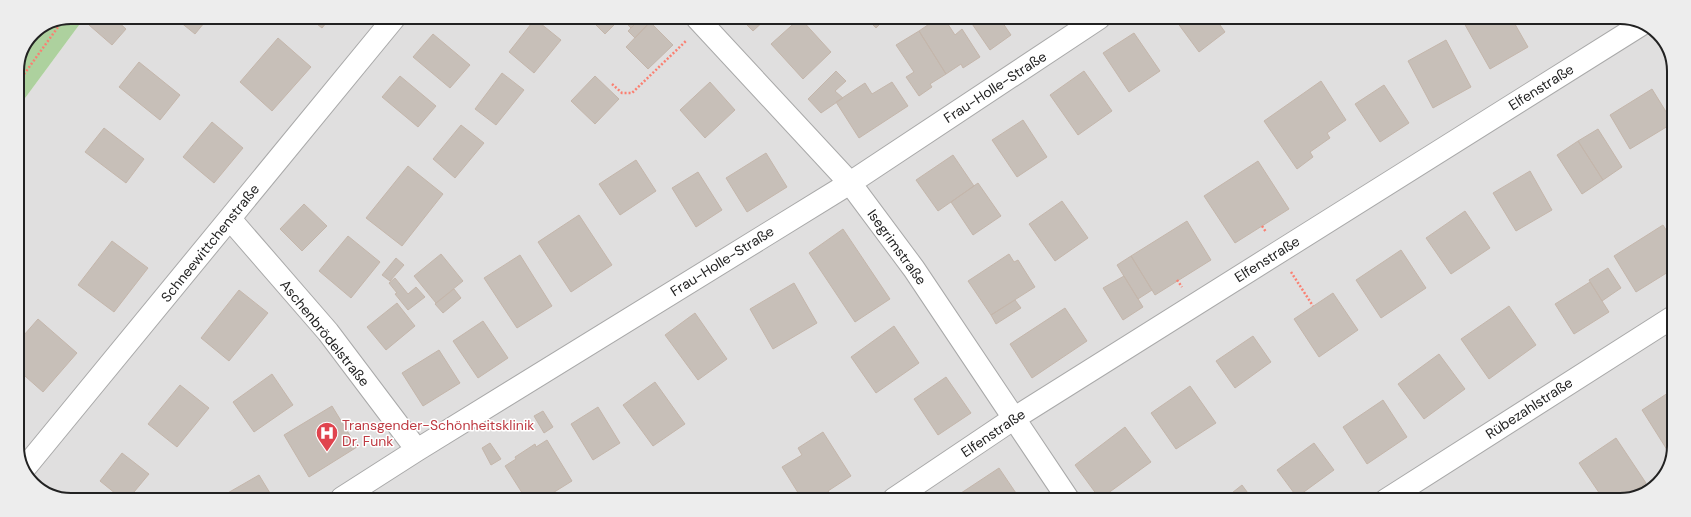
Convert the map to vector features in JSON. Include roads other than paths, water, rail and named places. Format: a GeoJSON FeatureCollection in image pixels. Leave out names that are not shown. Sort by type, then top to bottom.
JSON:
{"type":"FeatureCollection","features":[{"type":"Feature","properties":{"kind":"street","name":"Schneewittchenstraße"},"geometry":{"type":"LineString","coordinates":[[28,464],[389,24]]}},
{"type":"Feature","properties":{"kind":"street","name":"Isegrimstraße"},"geometry":{"type":"LineString","coordinates":[[703,24],[850,182],[914,269],[1064,493]]}},
{"type":"Feature","properties":{"kind":"street","name":"Frau-Holle-Straße"},"geometry":{"type":"LineString","coordinates":[[350,493],[850,182],[1082,24]]}},
{"type":"Feature","properties":{"kind":"street","name":"Elfenstraße"},"geometry":{"type":"LineString","coordinates":[[903,493],[1013,419],[1636,27]]}},
{"type":"Feature","properties":{"kind":"street","name":"Aschenbrödelstraße"},"geometry":{"type":"LineString","coordinates":[[230,219],[328,332],[417,450]]}},
{"type":"Feature","properties":{"kind":"street","name":"Rübezahlstraße"},"geometry":{"type":"LineString","coordinates":[[1397,493],[1667,321]]}},
{"type":"Feature","properties":{"kind":"place","name":"Transgender-Schönheitsklinik Dr. Funk"},"geometry":{"type":"Point","coordinates":[327,452]}}]}
